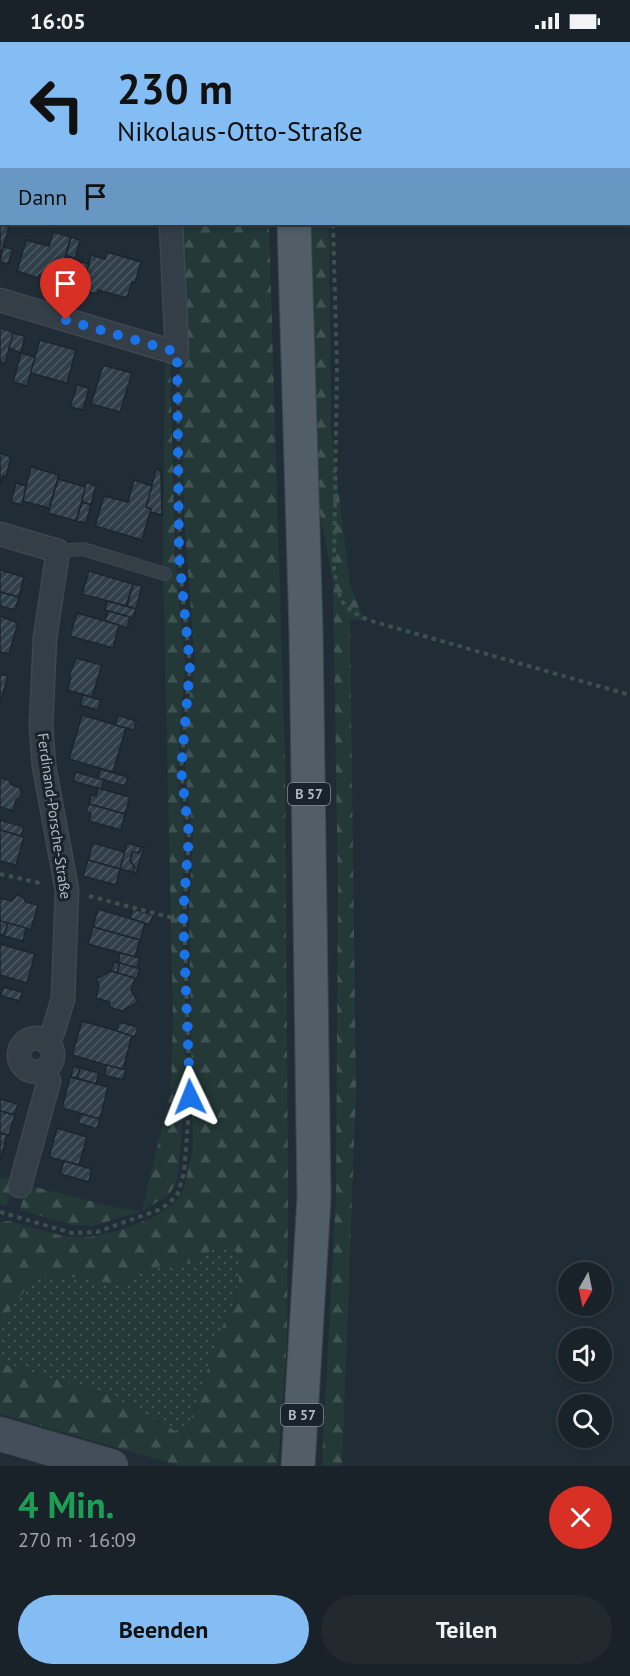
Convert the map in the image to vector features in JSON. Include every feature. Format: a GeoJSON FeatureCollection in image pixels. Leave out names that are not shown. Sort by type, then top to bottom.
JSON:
{"type":"FeatureCollection","features":[{"type":"Feature","properties":{"kind":"main road","name":"B 57"},"geometry":{"type":"LineString","coordinates":[[294,225],[306,643],[314,1198],[298,1466]]}},
{"type":"Feature","properties":{"kind":"main road"},"geometry":{"type":"LineString","coordinates":[[0,1434],[111,1466]]}},
{"type":"Feature","properties":{"kind":"street"},"geometry":{"type":"LineString","coordinates":[[0,300],[177,352],[171,225]]}},
{"type":"Feature","properties":{"kind":"street"},"geometry":{"type":"LineString","coordinates":[[0,534],[58,551]]}},
{"type":"Feature","properties":{"kind":"street","name":"Ferdinand-Porsche-Straße"},"geometry":{"type":"LineString","coordinates":[[20,1186],[49,1081],[43,1070],[48,1067],[52,1050],[46,1042],[53,1032],[63,999],[67,890],[44,766],[41,725],[45,638],[58,551]]}},
{"type":"Feature","properties":{"kind":"lane"},"geometry":{"type":"LineString","coordinates":[[58,551],[83,549],[165,574]]}},
{"type":"Feature","properties":{"kind":"path"},"geometry":{"type":"LineString","coordinates":[[333,225],[337,368],[334,570],[341,602],[350,611],[368,620],[630,695]]}},
{"type":"Feature","properties":{"kind":"path"},"geometry":{"type":"LineString","coordinates":[[2,1214],[72,1233],[97,1232],[161,1209],[177,1196],[184,1173],[190,1097],[184,921],[189,835],[181,770],[190,666],[179,556],[177,352]]}},
{"type":"Feature","properties":{"kind":"path"},"geometry":{"type":"LineString","coordinates":[[0,874],[184,921]]}},
{"type":"Feature","properties":{"kind":"green space"},"geometry":{"type":"Polygon","coordinates":[[[176,225],[269,225],[285,763],[287,1339],[278,1466],[180,1466],[0,1414],[0,1363],[107,1394],[185,1436],[222,1327],[236,1302],[240,1269],[238,1253],[224,1244],[185,1264],[167,1264],[135,1275],[120,1285],[73,1277],[40,1275],[28,1286],[0,1322],[0,1222],[9,1221],[63,1236],[90,1237],[117,1231],[152,1218],[174,1204],[184,1188],[193,1149],[189,910],[193,836],[185,772],[187,713],[195,663],[184,517],[176,225]]]}},
{"type":"Feature","properties":{"kind":"green space"},"geometry":{"type":"Polygon","coordinates":[[[306,225],[329,225],[331,431],[350,584],[364,621],[350,619],[356,1091],[342,1466],[322,1466],[336,1194],[338,890],[333,582],[315,487],[306,225]]]}},
{"type":"Feature","properties":{"kind":"green space"},"geometry":{"type":"Polygon","coordinates":[[[165,359],[170,361],[175,553],[185,664],[177,776],[185,833],[181,915],[186,1020],[181,1145],[177,1179],[170,1194],[142,1211],[171,1090],[173,1019],[163,561],[165,359]]]}},
{"type":"Feature","properties":{"kind":"green space"},"geometry":{"type":"Polygon","coordinates":[[[0,1177],[17,1181],[6,1206],[0,1205],[0,1177]]]}},
{"type":"Feature","properties":{"kind":"green space"},"geometry":{"type":"Polygon","coordinates":[[[27,1185],[118,1208],[142,1211],[92,1226],[72,1225],[20,1210],[27,1185]]]}},
{"type":"Feature","properties":{"kind":"green space"},"geometry":{"type":"Polygon","coordinates":[[[224,1244],[238,1252],[240,1269],[235,1302],[222,1327],[185,1436],[107,1394],[0,1363],[0,1322],[28,1286],[40,1275],[73,1277],[120,1285],[135,1275],[167,1264],[185,1264],[224,1244]]]}},
{"type":"Feature","properties":{"kind":"building"},"geometry":{"type":"Polygon","coordinates":[[[0,225],[10,225],[0,258],[0,225]]]}},
{"type":"Feature","properties":{"kind":"building"},"geometry":{"type":"Polygon","coordinates":[[[53,232],[71,237],[58,281],[39,275],[38,278],[17,271],[26,240],[49,246],[53,232]]]}},
{"type":"Feature","properties":{"kind":"building"},"geometry":{"type":"Polygon","coordinates":[[[71,237],[80,240],[75,258],[66,256],[71,237]]]}},
{"type":"Feature","properties":{"kind":"building"},"geometry":{"type":"Polygon","coordinates":[[[3,247],[13,249],[8,264],[0,262],[3,247]]]}},
{"type":"Feature","properties":{"kind":"building"},"geometry":{"type":"Polygon","coordinates":[[[107,252],[141,262],[135,283],[132,282],[127,298],[98,290],[97,294],[81,290],[91,255],[105,259],[107,252]]]}},
{"type":"Feature","properties":{"kind":"building"},"geometry":{"type":"Polygon","coordinates":[[[66,256],[75,258],[68,282],[59,279],[66,256]]]}},
{"type":"Feature","properties":{"kind":"building"},"geometry":{"type":"Polygon","coordinates":[[[74,260],[89,264],[83,286],[68,282],[74,260]]]}},
{"type":"Feature","properties":{"kind":"building"},"geometry":{"type":"Polygon","coordinates":[[[0,328],[14,332],[5,363],[0,362],[0,328]]]}},
{"type":"Feature","properties":{"kind":"building"},"geometry":{"type":"Polygon","coordinates":[[[13,333],[25,336],[21,353],[9,348],[13,333]]]}},
{"type":"Feature","properties":{"kind":"building"},"geometry":{"type":"Polygon","coordinates":[[[40,340],[76,350],[67,383],[30,373],[40,340]]]}},
{"type":"Feature","properties":{"kind":"building"},"geometry":{"type":"Polygon","coordinates":[[[21,353],[35,357],[27,386],[13,382],[21,353]]]}},
{"type":"Feature","properties":{"kind":"building"},"geometry":{"type":"Polygon","coordinates":[[[103,365],[132,373],[120,412],[91,404],[103,365]]]}},
{"type":"Feature","properties":{"kind":"building"},"geometry":{"type":"Polygon","coordinates":[[[77,385],[89,388],[83,410],[70,407],[77,385]]]}},
{"type":"Feature","properties":{"kind":"building"},"geometry":{"type":"Polygon","coordinates":[[[0,453],[11,457],[6,477],[3,476],[0,485],[0,453]]]}},
{"type":"Feature","properties":{"kind":"building"},"geometry":{"type":"Polygon","coordinates":[[[31,467],[59,475],[49,508],[22,501],[31,467]]]}},
{"type":"Feature","properties":{"kind":"building"},"geometry":{"type":"Polygon","coordinates":[[[156,469],[161,471],[162,515],[150,512],[151,509],[146,507],[156,469]]]}},
{"type":"Feature","properties":{"kind":"building"},"geometry":{"type":"Polygon","coordinates":[[[58,479],[86,487],[76,521],[48,513],[58,479]]]}},
{"type":"Feature","properties":{"kind":"building"},"geometry":{"type":"Polygon","coordinates":[[[134,480],[152,486],[146,507],[151,509],[142,540],[95,526],[104,496],[128,502],[134,480]]]}},
{"type":"Feature","properties":{"kind":"building"},"geometry":{"type":"Polygon","coordinates":[[[86,482],[96,486],[91,505],[82,502],[86,482]]]}},
{"type":"Feature","properties":{"kind":"building"},"geometry":{"type":"Polygon","coordinates":[[[16,483],[26,486],[22,505],[11,502],[16,483]]]}},
{"type":"Feature","properties":{"kind":"building"},"geometry":{"type":"Polygon","coordinates":[[[82,502],[91,505],[86,523],[76,521],[82,502]]]}},
{"type":"Feature","properties":{"kind":"building"},"geometry":{"type":"Polygon","coordinates":[[[0,570],[24,577],[19,597],[0,592],[0,570]]]}},
{"type":"Feature","properties":{"kind":"building"},"geometry":{"type":"Polygon","coordinates":[[[89,571],[133,584],[126,606],[82,594],[89,571]]]}},
{"type":"Feature","properties":{"kind":"building"},"geometry":{"type":"Polygon","coordinates":[[[133,584],[142,586],[136,609],[127,606],[133,584]]]}},
{"type":"Feature","properties":{"kind":"building"},"geometry":{"type":"Polygon","coordinates":[[[0,592],[19,597],[15,610],[0,606],[0,592]]]}},
{"type":"Feature","properties":{"kind":"building"},"geometry":{"type":"Polygon","coordinates":[[[107,601],[136,609],[133,618],[105,610],[107,601]]]}},
{"type":"Feature","properties":{"kind":"building"},"geometry":{"type":"Polygon","coordinates":[[[108,611],[130,617],[127,628],[105,621],[108,611]]]}},
{"type":"Feature","properties":{"kind":"building"},"geometry":{"type":"Polygon","coordinates":[[[77,613],[119,625],[113,648],[70,636],[77,613]]]}},
{"type":"Feature","properties":{"kind":"building"},"geometry":{"type":"Polygon","coordinates":[[[0,616],[18,623],[9,654],[0,652],[0,616]]]}},
{"type":"Feature","properties":{"kind":"building"},"geometry":{"type":"Polygon","coordinates":[[[76,658],[102,665],[92,697],[67,690],[71,678],[69,676],[76,658]]]}},
{"type":"Feature","properties":{"kind":"building"},"geometry":{"type":"Polygon","coordinates":[[[0,674],[8,676],[0,704],[0,674]]]}},
{"type":"Feature","properties":{"kind":"building"},"geometry":{"type":"Polygon","coordinates":[[[83,695],[101,700],[98,710],[80,705],[83,695]]]}},
{"type":"Feature","properties":{"kind":"building"},"geometry":{"type":"Polygon","coordinates":[[[82,715],[126,728],[113,772],[69,759],[82,715]]]}},
{"type":"Feature","properties":{"kind":"building"},"geometry":{"type":"Polygon","coordinates":[[[118,715],[136,721],[134,730],[115,725],[118,715]]]}},
{"type":"Feature","properties":{"kind":"building"},"geometry":{"type":"Polygon","coordinates":[[[100,769],[128,777],[125,786],[98,778],[100,769]]]}},
{"type":"Feature","properties":{"kind":"building"},"geometry":{"type":"Polygon","coordinates":[[[76,772],[104,780],[101,789],[73,781],[76,772]]]}},
{"type":"Feature","properties":{"kind":"building"},"geometry":{"type":"Polygon","coordinates":[[[0,778],[9,780],[22,792],[16,800],[13,811],[0,807],[0,778]]]}},
{"type":"Feature","properties":{"kind":"building"},"geometry":{"type":"Polygon","coordinates":[[[98,788],[130,797],[125,814],[89,804],[91,795],[96,796],[98,788]]]}},
{"type":"Feature","properties":{"kind":"building"},"geometry":{"type":"Polygon","coordinates":[[[89,804],[125,814],[121,830],[89,821],[91,813],[86,812],[89,804]]]}},
{"type":"Feature","properties":{"kind":"building"},"geometry":{"type":"Polygon","coordinates":[[[0,820],[24,827],[21,836],[0,830],[0,820]]]}},
{"type":"Feature","properties":{"kind":"building"},"geometry":{"type":"Polygon","coordinates":[[[0,830],[24,837],[16,865],[0,861],[0,830]]]}},
{"type":"Feature","properties":{"kind":"building"},"geometry":{"type":"Polygon","coordinates":[[[93,843],[125,852],[120,869],[88,860],[93,843]]]}},
{"type":"Feature","properties":{"kind":"building"},"geometry":{"type":"Polygon","coordinates":[[[127,843],[141,847],[139,853],[133,852],[131,855],[130,860],[135,868],[133,872],[120,869],[127,843]]]}},
{"type":"Feature","properties":{"kind":"building"},"geometry":{"type":"Polygon","coordinates":[[[141,847],[144,847],[136,873],[133,872],[135,868],[130,860],[133,852],[139,853],[141,847]]]}},
{"type":"Feature","properties":{"kind":"building"},"geometry":{"type":"Polygon","coordinates":[[[88,860],[120,869],[116,885],[83,876],[88,860]]]}},
{"type":"Feature","properties":{"kind":"building"},"geometry":{"type":"Polygon","coordinates":[[[17,895],[23,897],[26,902],[38,905],[31,930],[0,921],[0,898],[12,901],[17,895]]]}},
{"type":"Feature","properties":{"kind":"building"},"geometry":{"type":"Polygon","coordinates":[[[98,909],[145,923],[140,940],[93,927],[98,909]]]}},
{"type":"Feature","properties":{"kind":"building"},"geometry":{"type":"Polygon","coordinates":[[[133,909],[153,915],[150,925],[130,918],[133,909]]]}},
{"type":"Feature","properties":{"kind":"building"},"geometry":{"type":"Polygon","coordinates":[[[0,921],[8,923],[4,936],[0,934],[0,921]]]}},
{"type":"Feature","properties":{"kind":"building"},"geometry":{"type":"Polygon","coordinates":[[[8,923],[26,928],[23,941],[4,936],[8,923]]]}},
{"type":"Feature","properties":{"kind":"building"},"geometry":{"type":"Polygon","coordinates":[[[93,927],[140,940],[135,957],[88,944],[93,927]]]}},
{"type":"Feature","properties":{"kind":"building"},"geometry":{"type":"Polygon","coordinates":[[[0,944],[35,954],[27,983],[0,975],[0,944]]]}},
{"type":"Feature","properties":{"kind":"building"},"geometry":{"type":"Polygon","coordinates":[[[120,953],[140,958],[137,968],[118,963],[120,953]]]}},
{"type":"Feature","properties":{"kind":"building"},"geometry":{"type":"Polygon","coordinates":[[[114,962],[120,963],[117,973],[111,971],[114,962]]]}},
{"type":"Feature","properties":{"kind":"building"},"geometry":{"type":"Polygon","coordinates":[[[120,963],[140,969],[136,980],[117,973],[120,963]]]}},
{"type":"Feature","properties":{"kind":"building"},"geometry":{"type":"Polygon","coordinates":[[[111,971],[135,978],[131,990],[138,1002],[122,1011],[109,1007],[110,1002],[96,998],[99,985],[96,979],[111,971]]]}},
{"type":"Feature","properties":{"kind":"building"},"geometry":{"type":"Polygon","coordinates":[[[3,987],[22,992],[20,1001],[1,996],[3,987]]]}},
{"type":"Feature","properties":{"kind":"building"},"geometry":{"type":"Polygon","coordinates":[[[82,1021],[132,1035],[123,1070],[72,1055],[82,1021]]]}},
{"type":"Feature","properties":{"kind":"building"},"geometry":{"type":"Polygon","coordinates":[[[119,1022],[138,1027],[135,1037],[117,1031],[119,1022]]]}},
{"type":"Feature","properties":{"kind":"building"},"geometry":{"type":"Polygon","coordinates":[[[107,1065],[126,1070],[123,1080],[104,1075],[107,1065]]]}},
{"type":"Feature","properties":{"kind":"building"},"geometry":{"type":"Polygon","coordinates":[[[73,1066],[80,1068],[77,1078],[71,1077],[73,1066]]]}},
{"type":"Feature","properties":{"kind":"building"},"geometry":{"type":"Polygon","coordinates":[[[80,1068],[99,1073],[96,1084],[77,1078],[80,1068]]]}},
{"type":"Feature","properties":{"kind":"building"},"geometry":{"type":"Polygon","coordinates":[[[70,1077],[108,1087],[100,1119],[62,1108],[70,1077]]]}},
{"type":"Feature","properties":{"kind":"building"},"geometry":{"type":"Polygon","coordinates":[[[0,1099],[18,1104],[14,1115],[0,1111],[0,1099]]]}},
{"type":"Feature","properties":{"kind":"building"},"geometry":{"type":"Polygon","coordinates":[[[0,1111],[15,1115],[9,1135],[0,1133],[0,1111]]]}},
{"type":"Feature","properties":{"kind":"building"},"geometry":{"type":"Polygon","coordinates":[[[81,1114],[100,1119],[97,1129],[78,1123],[81,1114]]]}},
{"type":"Feature","properties":{"kind":"building"},"geometry":{"type":"Polygon","coordinates":[[[57,1128],[87,1137],[79,1165],[49,1157],[57,1128]]]}},
{"type":"Feature","properties":{"kind":"building"},"geometry":{"type":"Polygon","coordinates":[[[0,1133],[7,1135],[1,1159],[0,1159],[0,1133]]]}},
{"type":"Feature","properties":{"kind":"building"},"geometry":{"type":"Polygon","coordinates":[[[64,1161],[92,1169],[89,1182],[60,1174],[64,1161]]]}},
{"type":"Feature","properties":{"kind":"route"},"geometry":{"type":"LineString","coordinates":[[66,320],[177,352],[179,556],[190,666],[181,770],[189,835],[183,915],[190,1097]]}}]}
